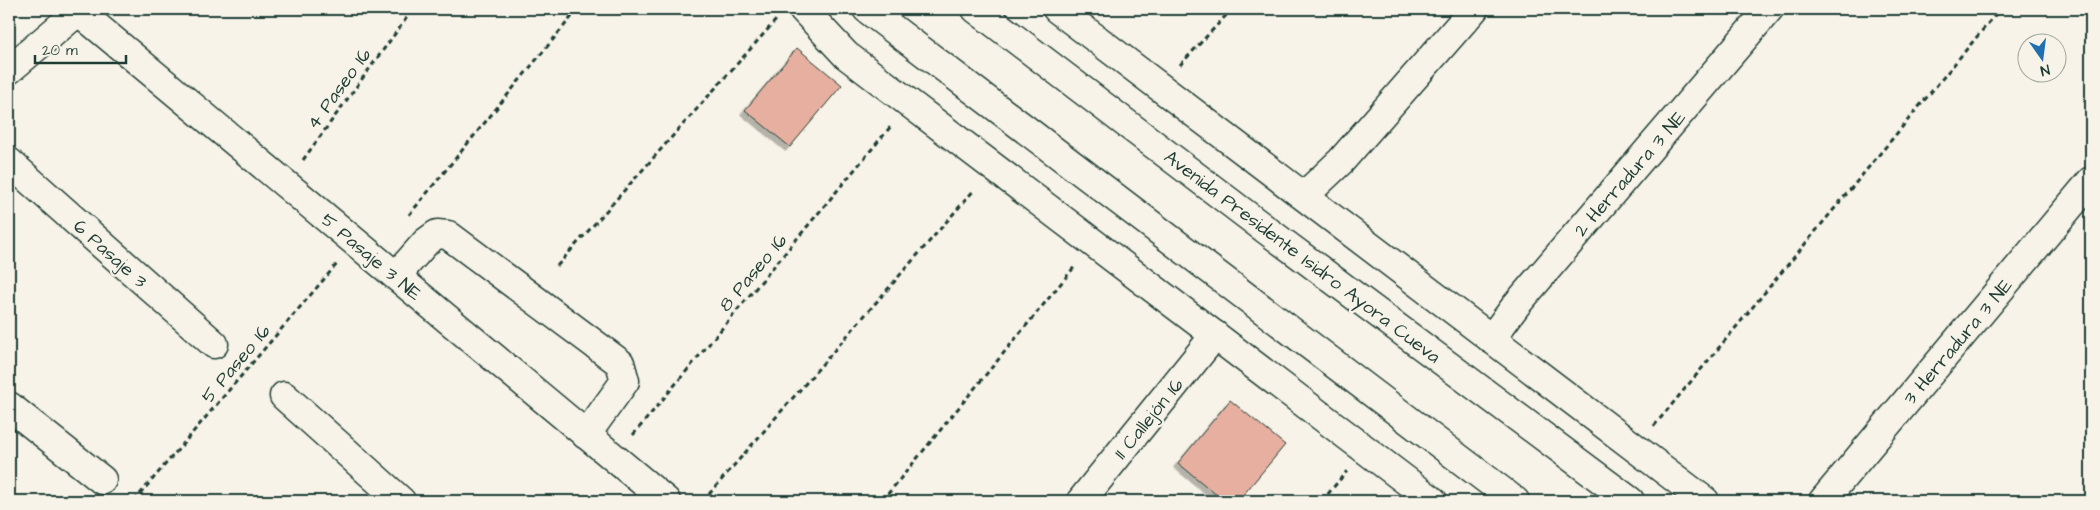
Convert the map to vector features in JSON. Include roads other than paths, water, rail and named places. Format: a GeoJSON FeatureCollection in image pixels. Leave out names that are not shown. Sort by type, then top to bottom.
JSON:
{"type":"FeatureCollection","features":[{"type":"Feature","properties":{"kind":"main road"},"geometry":{"type":"LineString","coordinates":[[867,9],[1515,501]]}},
{"type":"Feature","properties":{"kind":"main road","name":"Avenida Presidente Isidro Ayora Cueva"},"geometry":{"type":"LineString","coordinates":[[976,9],[1265,229],[1620,493]]}},
{"type":"Feature","properties":{"kind":"main road"},"geometry":{"type":"LineString","coordinates":[[1057,9],[1705,501]]}},
{"type":"Feature","properties":{"kind":"main road"},"geometry":{"type":"LineString","coordinates":[[1304,196],[1341,161],[1474,9]]}},
{"type":"Feature","properties":{"kind":"main road","name":"2 Herradura 3 NE"},"geometry":{"type":"LineString","coordinates":[[1491,339],[1517,304],[1769,9]]}},
{"type":"Feature","properties":{"kind":"main road"},"geometry":{"type":"LineString","coordinates":[[9,70],[80,10]]}},
{"type":"Feature","properties":{"kind":"main road","name":"5 Pasaje 3 NE"},"geometry":{"type":"LineString","coordinates":[[80,10],[285,184],[666,501]]}},
{"type":"Feature","properties":{"kind":"main road"},"geometry":{"type":"LineString","coordinates":[[792,12],[910,104],[1433,501]]}},
{"type":"Feature","properties":{"kind":"main road","name":"6 Pasaje 3"},"geometry":{"type":"LineString","coordinates":[[9,162],[214,344]]}},
{"type":"Feature","properties":{"kind":"main road","name":"3 Herradura 3 NE"},"geometry":{"type":"LineString","coordinates":[[1823,501],[2091,181]]}},
{"type":"Feature","properties":{"kind":"main road"},"geometry":{"type":"LineString","coordinates":[[396,276],[426,242],[436,234],[448,234],[620,364],[625,382],[586,435]]}},
{"type":"Feature","properties":{"kind":"main road","name":"11 Callejón 16"},"geometry":{"type":"LineString","coordinates":[[1081,501],[1215,335]]}},
{"type":"Feature","properties":{"kind":"main road"},"geometry":{"type":"LineString","coordinates":[[284,396],[401,501]]}},
{"type":"Feature","properties":{"kind":"main road"},"geometry":{"type":"LineString","coordinates":[[9,406],[102,480]]}},
{"type":"Feature","properties":{"kind":"main road"},"geometry":{"type":"LineString","coordinates":[[1620,493],[1636,448]]}}]}
